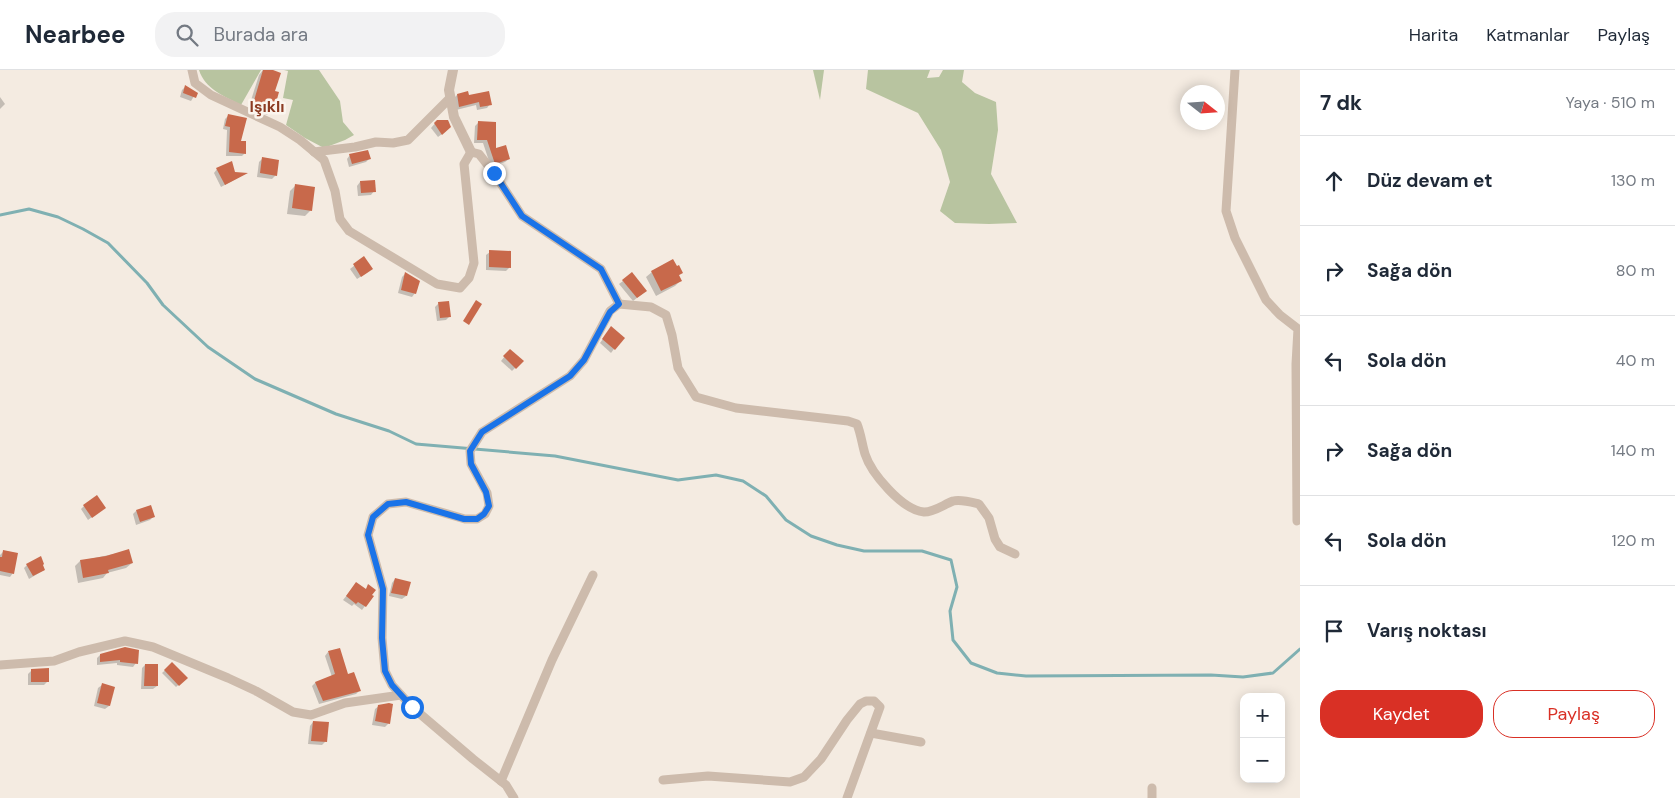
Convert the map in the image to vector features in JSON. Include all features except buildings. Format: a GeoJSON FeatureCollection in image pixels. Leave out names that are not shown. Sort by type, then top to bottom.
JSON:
{"type":"FeatureCollection","features":[{"type":"Feature","properties":{"kind":"street"},"geometry":{"type":"LineString","coordinates":[[192,70],[195,83],[211,94],[280,128],[300,140],[324,160],[335,191],[340,219],[349,231],[437,284],[460,288],[469,278],[474,263],[464,164],[471,152]]}},
{"type":"Feature","properties":{"kind":"street"},"geometry":{"type":"LineString","coordinates":[[453,70],[449,90],[454,117],[471,152]]}},
{"type":"Feature","properties":{"kind":"street"},"geometry":{"type":"LineString","coordinates":[[1235,70],[1226,211],[1235,238],[1266,300],[1280,315],[1298,329],[1296,364],[1297,521]]}},
{"type":"Feature","properties":{"kind":"street"},"geometry":{"type":"LineString","coordinates":[[314,152],[355,147],[376,142],[408,140],[450,98]]}},
{"type":"Feature","properties":{"kind":"street"},"geometry":{"type":"LineString","coordinates":[[471,152],[479,154],[522,216],[601,269],[619,304]]}},
{"type":"Feature","properties":{"kind":"street"},"geometry":{"type":"LineString","coordinates":[[514,798],[506,785],[412,707],[392,685],[385,671],[382,638],[383,589],[368,535],[373,517],[388,504],[406,502],[464,519],[477,519],[484,514],[489,506],[486,492],[471,464],[470,451],[482,432],[570,376],[584,360],[610,312],[619,304],[651,307],[666,315],[678,368],[696,397],[736,408],[848,421],[857,424],[862,435],[865,455],[873,470],[890,491],[904,504],[923,512],[940,508],[954,501],[979,504],[989,518],[995,539],[1000,547],[1015,554]]}},
{"type":"Feature","properties":{"kind":"street"},"geometry":{"type":"LineString","coordinates":[[501,781],[552,660],[593,575]]}},
{"type":"Feature","properties":{"kind":"street"},"geometry":{"type":"LineString","coordinates":[[0,665],[54,661],[80,652],[125,641],[153,647],[228,678],[293,712],[312,715],[345,703],[401,695]]}},
{"type":"Feature","properties":{"kind":"street"},"geometry":{"type":"LineString","coordinates":[[663,780],[708,776],[790,782],[804,777],[821,759],[860,704],[866,701],[874,701],[880,708],[847,798]]}},
{"type":"Feature","properties":{"kind":"street"},"geometry":{"type":"LineString","coordinates":[[871,733],[921,742]]}},
{"type":"Feature","properties":{"kind":"street"},"geometry":{"type":"LineString","coordinates":[[1152,788],[1152,798]]}},
{"type":"Feature","properties":{"kind":"green space"},"geometry":{"type":"Polygon","coordinates":[[[199,70],[261,70],[241,105],[210,87],[199,70]]]}},
{"type":"Feature","properties":{"kind":"green space"},"geometry":{"type":"Polygon","coordinates":[[[284,70],[319,70],[340,101],[343,122],[354,135],[324,148],[286,125],[293,100],[283,98],[288,71],[284,70]]]}},
{"type":"Feature","properties":{"kind":"green space"},"geometry":{"type":"Polygon","coordinates":[[[813,70],[824,70],[820,100],[813,70]]]}},
{"type":"Feature","properties":{"kind":"green space"},"geometry":{"type":"Polygon","coordinates":[[[868,70],[930,70],[927,78],[939,77],[943,70],[964,70],[962,82],[975,93],[996,102],[998,130],[991,174],[1017,223],[955,223],[940,211],[950,182],[941,150],[918,113],[866,89],[868,70]]]}},
{"type":"Feature","properties":{"kind":"waterway"},"geometry":{"type":"LineString","coordinates":[[0,215],[29,209],[58,217],[83,229],[108,243],[147,283],[163,305],[208,347],[255,379],[336,414],[389,431],[416,444],[555,456],[678,480],[716,475],[743,481],[766,496],[786,520],[811,536],[837,545],[864,551],[922,551],[951,560],[957,587],[950,611],[953,640],[971,663],[997,673],[1026,676],[1211,675],[1243,677],[1273,673],[1300,649]]}},
{"type":"Feature","properties":{"kind":"district","name":"Işıklı"},"geometry":{"type":"Point","coordinates":[267,106]}},
{"type":"Feature","properties":{"kind":"route"},"geometry":{"type":"LineString","coordinates":[[412,707],[392,685],[385,671],[382,638],[383,589],[368,535],[373,517],[388,504],[406,502],[464,519],[477,519],[484,514],[489,506],[486,492],[471,464],[470,451],[482,432],[570,376],[584,360],[610,312],[619,304],[601,269],[522,216],[494,173]]}}]}
